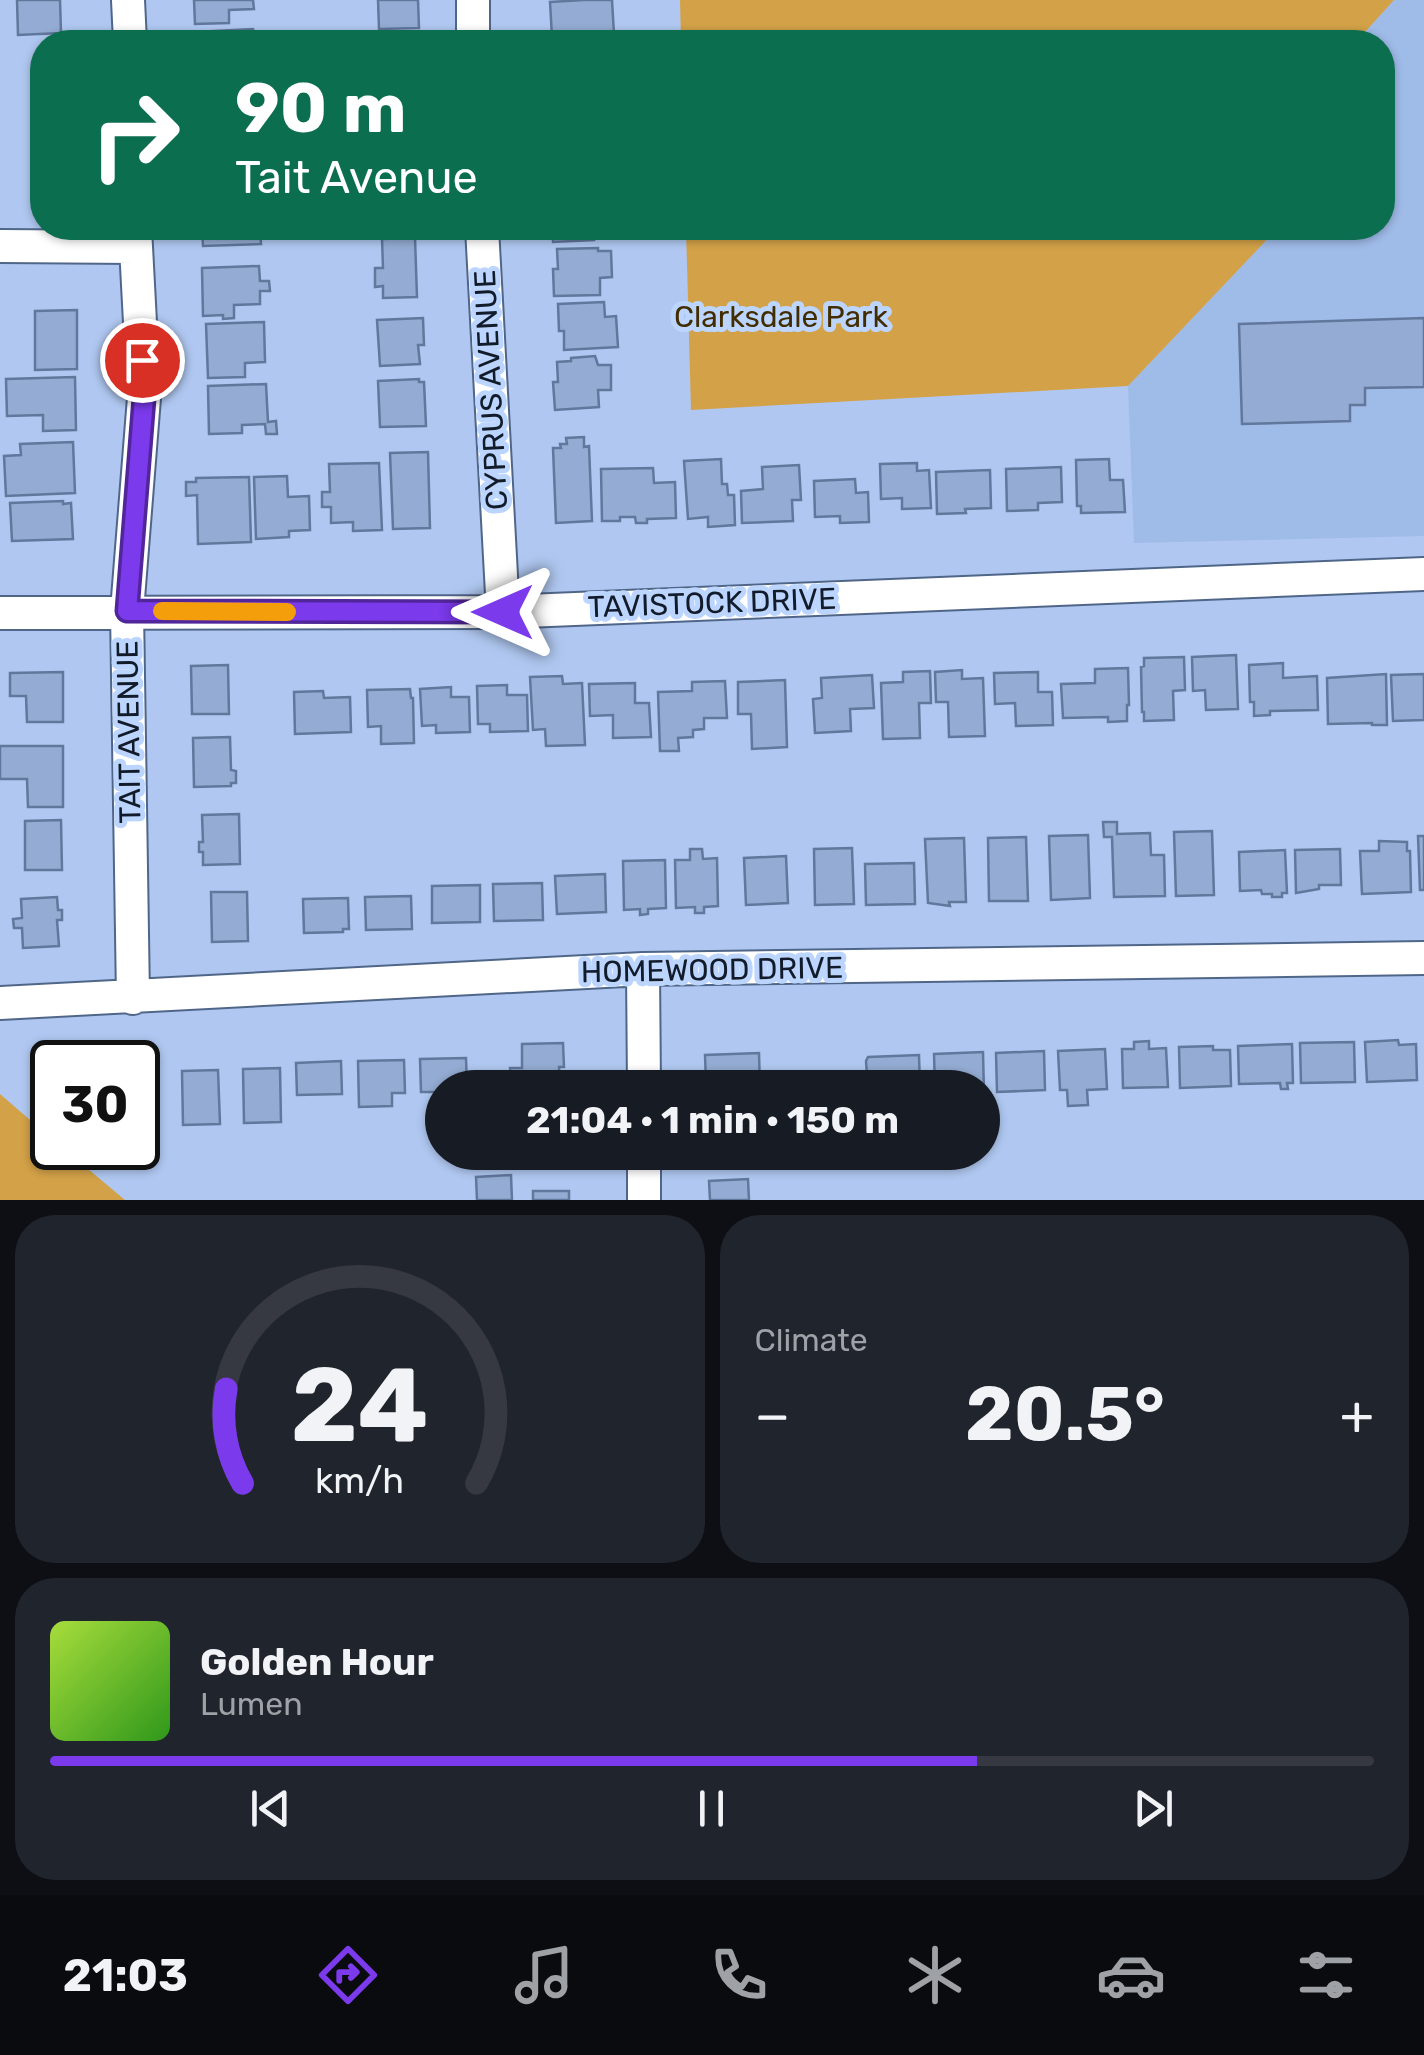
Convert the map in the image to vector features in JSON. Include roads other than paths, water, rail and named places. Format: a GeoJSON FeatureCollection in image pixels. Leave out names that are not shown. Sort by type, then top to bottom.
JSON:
{"type":"FeatureCollection","features":[{"type":"Feature","properties":{"kind":"street"},"geometry":{"type":"LineString","coordinates":[[128,0],[129,30]]}},
{"type":"Feature","properties":{"kind":"street"},"geometry":{"type":"LineString","coordinates":[[473,0],[473,30]]}},
{"type":"Feature","properties":{"kind":"street"},"geometry":{"type":"LineString","coordinates":[[0,246],[90,240]]}},
{"type":"Feature","properties":{"kind":"street","name":"TAIT AVENUE"},"geometry":{"type":"LineString","coordinates":[[133,998],[127,611],[144,398],[135,240]]}},
{"type":"Feature","properties":{"kind":"street","name":"CYPRUS AVENUE"},"geometry":{"type":"LineString","coordinates":[[483,240],[503,612]]}},
{"type":"Feature","properties":{"kind":"street","name":"TAVISTOCK DRIVE"},"geometry":{"type":"LineString","coordinates":[[0,612],[503,612],[1424,574]]}},
{"type":"Feature","properties":{"kind":"street","name":"HOMEWOOD DRIVE"},"geometry":{"type":"LineString","coordinates":[[0,1004],[643,969],[1424,958]]}},
{"type":"Feature","properties":{"kind":"street"},"geometry":{"type":"LineString","coordinates":[[643,969],[644,1070]]}},
{"type":"Feature","properties":{"kind":"street"},"geometry":{"type":"LineString","coordinates":[[644,1170],[644,1200]]}},
{"type":"Feature","properties":{"kind":"park label","name":"Clarksdale Park"},"geometry":{"type":"Point","coordinates":[781,317]}}]}
